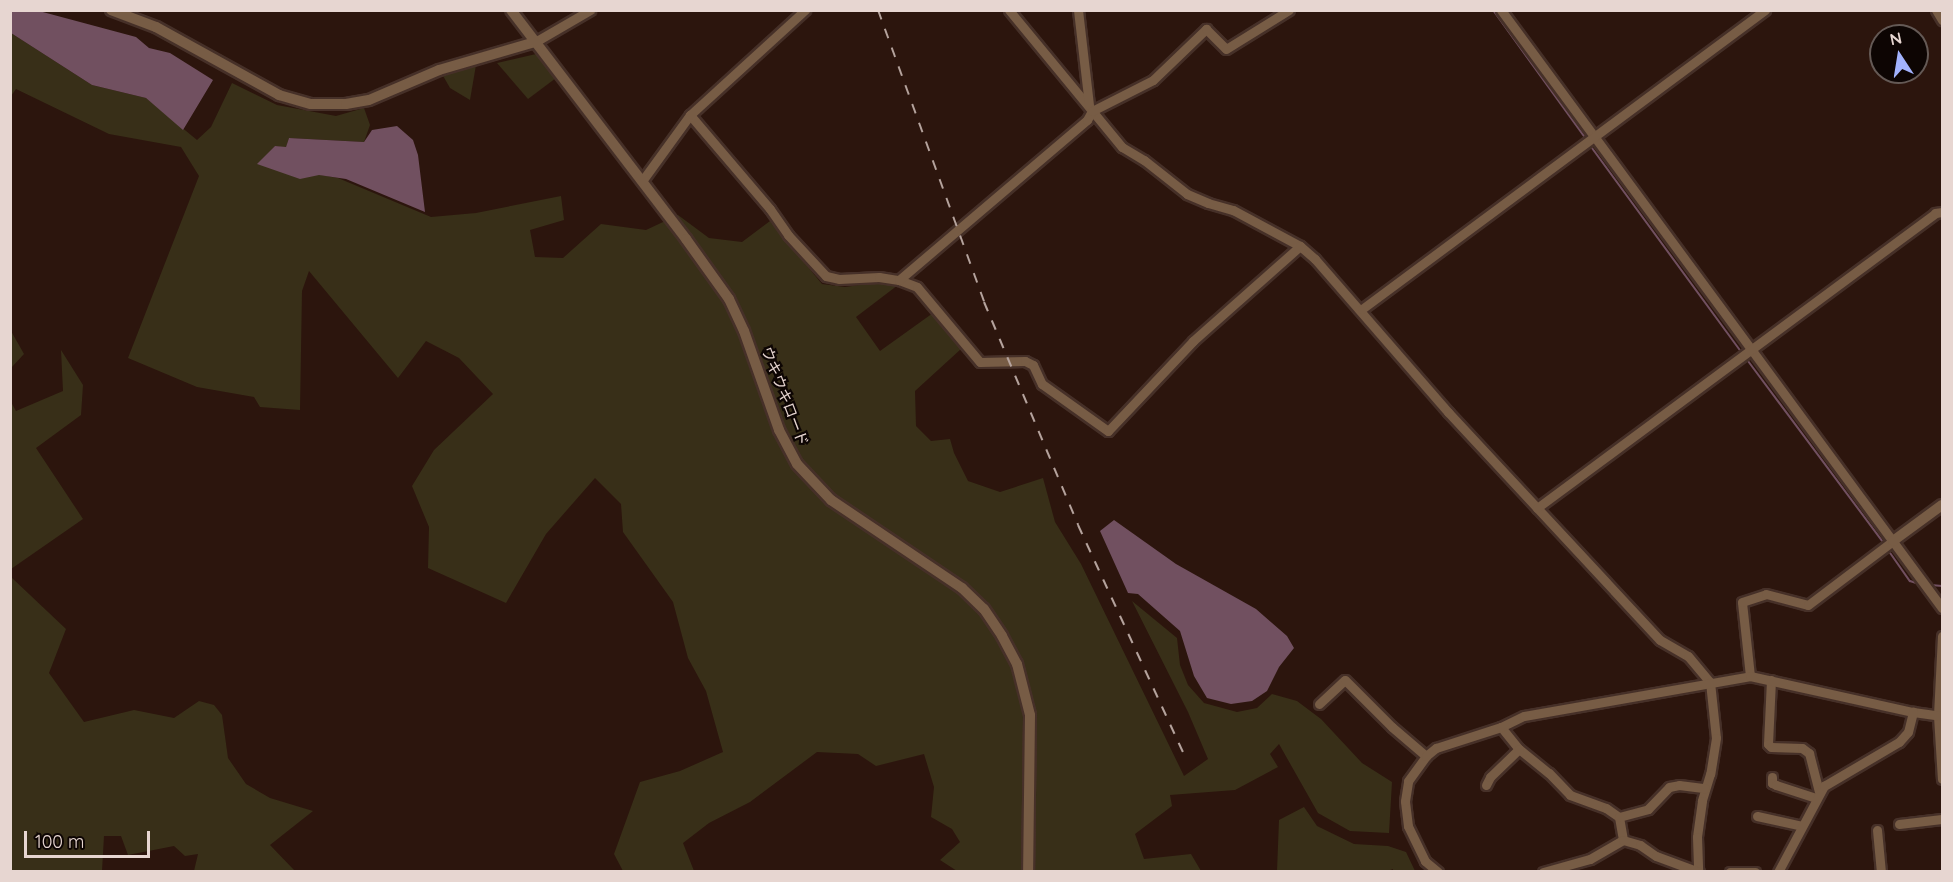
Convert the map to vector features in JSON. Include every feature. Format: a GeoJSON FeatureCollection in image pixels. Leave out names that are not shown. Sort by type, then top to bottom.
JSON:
{"type":"FeatureCollection","features":[{"type":"Feature","properties":{"kind":"street"},"geometry":{"type":"LineString","coordinates":[[111,10],[156,27],[279,95],[311,104],[346,104],[369,100],[439,70],[535,42],[590,10]]}},
{"type":"Feature","properties":{"kind":"street","name":"ウキウキロード"},"geometry":{"type":"LineString","coordinates":[[511,10],[729,299],[744,331],[778,430],[797,464],[831,501],[945,575],[973,598],[993,621],[1013,655],[1025,690],[1031,724],[1028,872]]}},
{"type":"Feature","properties":{"kind":"street"},"geometry":{"type":"LineString","coordinates":[[642,181],[690,115],[805,10]]}},
{"type":"Feature","properties":{"kind":"street"},"geometry":{"type":"LineString","coordinates":[[1009,10],[1122,147],[1144,160],[1187,194],[1233,210],[1299,246],[1315,259],[1362,309],[1448,412],[1536,508],[1660,640],[1688,656],[1710,682],[1716,738],[1697,837],[1698,872],[1656,856],[1633,842],[1623,840],[1576,867],[1543,872]]}},
{"type":"Feature","properties":{"kind":"street"},"geometry":{"type":"LineString","coordinates":[[899,280],[1087,120],[1090,108],[1078,10]]}},
{"type":"Feature","properties":{"kind":"street"},"geometry":{"type":"LineString","coordinates":[[1090,108],[1153,80],[1206,29],[1226,49],[1289,10]]}},
{"type":"Feature","properties":{"kind":"street"},"geometry":{"type":"LineString","coordinates":[[1501,10],[1889,545],[1935,592],[1942,608]]}},
{"type":"Feature","properties":{"kind":"street"},"geometry":{"type":"LineString","coordinates":[[1362,309],[1765,10]]}},
{"type":"Feature","properties":{"kind":"street"},"geometry":{"type":"LineString","coordinates":[[1936,10],[1942,20]]}},
{"type":"Feature","properties":{"kind":"street"},"geometry":{"type":"LineString","coordinates":[[690,115],[770,209],[788,235],[826,276],[839,279],[879,277],[899,280],[917,287],[980,362],[1025,361],[1033,365],[1042,384],[1108,431],[1193,341],[1299,246]]}},
{"type":"Feature","properties":{"kind":"street"},"geometry":{"type":"LineString","coordinates":[[1536,508],[1935,213],[1942,212]]}},
{"type":"Feature","properties":{"kind":"street"},"geometry":{"type":"LineString","coordinates":[[1750,676],[1742,602],[1766,594],[1808,605],[1942,505]]}},
{"type":"Feature","properties":{"kind":"street"},"geometry":{"type":"LineString","coordinates":[[1942,636],[1940,716],[1942,779]]}},
{"type":"Feature","properties":{"kind":"street"},"geometry":{"type":"LineString","coordinates":[[1438,872],[1425,861],[1416,846],[1405,814],[1408,780],[1425,756],[1436,748],[1501,727],[1524,716],[1750,676],[1940,716]]}},
{"type":"Feature","properties":{"kind":"street"},"geometry":{"type":"LineString","coordinates":[[1320,704],[1345,680],[1425,756]]}},
{"type":"Feature","properties":{"kind":"street"},"geometry":{"type":"LineString","coordinates":[[1771,680],[1768,744],[1771,747],[1802,748],[1809,753],[1817,795]]}},
{"type":"Feature","properties":{"kind":"street"},"geometry":{"type":"LineString","coordinates":[[1778,872],[1817,795],[1844,772],[1899,742],[1908,732],[1913,712]]}},
{"type":"Feature","properties":{"kind":"street"},"geometry":{"type":"LineString","coordinates":[[1501,727],[1520,749],[1570,795],[1606,807],[1619,817],[1623,840]]}},
{"type":"Feature","properties":{"kind":"street"},"geometry":{"type":"LineString","coordinates":[[1486,785],[1490,777],[1520,749]]}},
{"type":"Feature","properties":{"kind":"street"},"geometry":{"type":"LineString","coordinates":[[1772,777],[1772,783],[1776,785],[1817,795]]}},
{"type":"Feature","properties":{"kind":"street"},"geometry":{"type":"LineString","coordinates":[[1619,817],[1648,809],[1669,787],[1679,785],[1705,788]]}},
{"type":"Feature","properties":{"kind":"street"},"geometry":{"type":"LineString","coordinates":[[1757,816],[1802,826]]}},
{"type":"Feature","properties":{"kind":"street"},"geometry":{"type":"LineString","coordinates":[[1899,824],[1942,819]]}},
{"type":"Feature","properties":{"kind":"street"},"geometry":{"type":"LineString","coordinates":[[1877,830],[1881,872]]}},
{"type":"Feature","properties":{"kind":"street"},"geometry":{"type":"LineString","coordinates":[[1730,872],[1755,872]]}},
{"type":"Feature","properties":{"kind":"shaded area"},"geometry":{"type":"Polygon","coordinates":[[[10,11],[39,11],[136,37],[149,48],[170,53],[213,80],[183,130],[146,98],[92,85],[11,33],[10,11]]]}},
{"type":"Feature","properties":{"kind":"shaded area"},"geometry":{"type":"Polygon","coordinates":[[[11,33],[92,85],[146,98],[197,140],[211,127],[232,83],[277,105],[336,116],[364,108],[370,125],[364,142],[289,138],[286,148],[275,146],[258,164],[338,178],[431,217],[476,213],[561,196],[564,220],[530,230],[535,257],[563,258],[601,224],[646,230],[678,215],[709,238],[742,242],[770,221],[822,284],[845,287],[873,283],[898,285],[856,317],[880,351],[933,313],[961,349],[915,391],[916,426],[931,441],[950,439],[954,453],[968,481],[1000,492],[1043,478],[1055,522],[1081,564],[1184,776],[1208,759],[1188,712],[1132,601],[1177,638],[1180,665],[1188,685],[1204,703],[1237,712],[1257,708],[1272,694],[1297,701],[1321,719],[1362,763],[1392,782],[1389,833],[1350,831],[1318,813],[1279,744],[1270,754],[1278,767],[1235,790],[1170,795],[1172,806],[1135,834],[1144,859],[1191,854],[1201,871],[957,871],[940,860],[960,842],[952,829],[931,817],[934,787],[924,754],[876,766],[858,754],[817,752],[750,802],[709,823],[683,843],[694,871],[623,871],[614,854],[640,782],[680,771],[723,752],[706,691],[688,658],[673,602],[623,532],[621,504],[595,478],[546,534],[506,603],[428,568],[429,527],[412,486],[434,450],[493,394],[459,358],[426,341],[398,378],[309,271],[302,291],[300,410],[260,407],[254,397],[197,387],[128,358],[199,176],[181,147],[109,134],[16,89],[11,96],[11,33]]]}},
{"type":"Feature","properties":{"kind":"shaded area"},"geometry":{"type":"Polygon","coordinates":[[[536,54],[556,78],[528,99],[497,63],[536,54]]]}},
{"type":"Feature","properties":{"kind":"shaded area"},"geometry":{"type":"Polygon","coordinates":[[[476,65],[470,100],[450,88],[442,74],[476,65]]]}},
{"type":"Feature","properties":{"kind":"shaded area"},"geometry":{"type":"Polygon","coordinates":[[[397,126],[413,140],[418,155],[425,212],[346,179],[319,175],[300,179],[257,164],[275,146],[286,147],[289,138],[364,142],[372,130],[397,126]]]}},
{"type":"Feature","properties":{"kind":"shaded area"},"geometry":{"type":"Polygon","coordinates":[[[11,331],[24,354],[10,368],[11,331]]]}},
{"type":"Feature","properties":{"kind":"shaded area"},"geometry":{"type":"Polygon","coordinates":[[[61,350],[83,385],[81,415],[36,448],[83,519],[11,569],[11,402],[16,411],[63,391],[61,350]]]}},
{"type":"Feature","properties":{"kind":"shaded area"},"geometry":{"type":"Polygon","coordinates":[[[1114,520],[1176,564],[1256,609],[1287,636],[1294,648],[1279,667],[1267,691],[1252,701],[1231,704],[1207,698],[1194,676],[1180,631],[1138,594],[1128,593],[1100,531],[1114,520]]]}},
{"type":"Feature","properties":{"kind":"shaded area"},"geometry":{"type":"Polygon","coordinates":[[[11,577],[66,629],[49,673],[84,722],[134,710],[174,718],[199,701],[214,705],[222,715],[228,758],[246,784],[270,798],[313,811],[270,845],[295,871],[194,871],[198,854],[185,856],[174,846],[128,855],[121,836],[104,836],[102,871],[11,871],[11,577]]]}},
{"type":"Feature","properties":{"kind":"shaded area"},"geometry":{"type":"Polygon","coordinates":[[[1304,807],[1317,826],[1354,844],[1388,846],[1406,852],[1415,871],[1393,871],[1393,869],[1385,872],[1277,871],[1279,820],[1304,807]]]}},
{"type":"Feature","properties":{"kind":"waterway"},"geometry":{"type":"LineString","coordinates":[[1493,10],[1586,139]]}},
{"type":"Feature","properties":{"kind":"waterway"},"geometry":{"type":"LineString","coordinates":[[1589,144],[1742,353]]}},
{"type":"Feature","properties":{"kind":"waterway"},"geometry":{"type":"LineString","coordinates":[[1745,357],[1885,545]]}},
{"type":"Feature","properties":{"kind":"waterway"},"geometry":{"type":"LineString","coordinates":[[1888,550],[1910,581],[1922,585]]}},
{"type":"Feature","properties":{"kind":"waterway"},"geometry":{"type":"LineString","coordinates":[[1931,585],[1942,586]]}},
{"type":"Feature","properties":{"kind":"railway"},"geometry":{"type":"LineString","coordinates":[[878,10],[984,302],[1078,525],[1187,761]]}}]}
